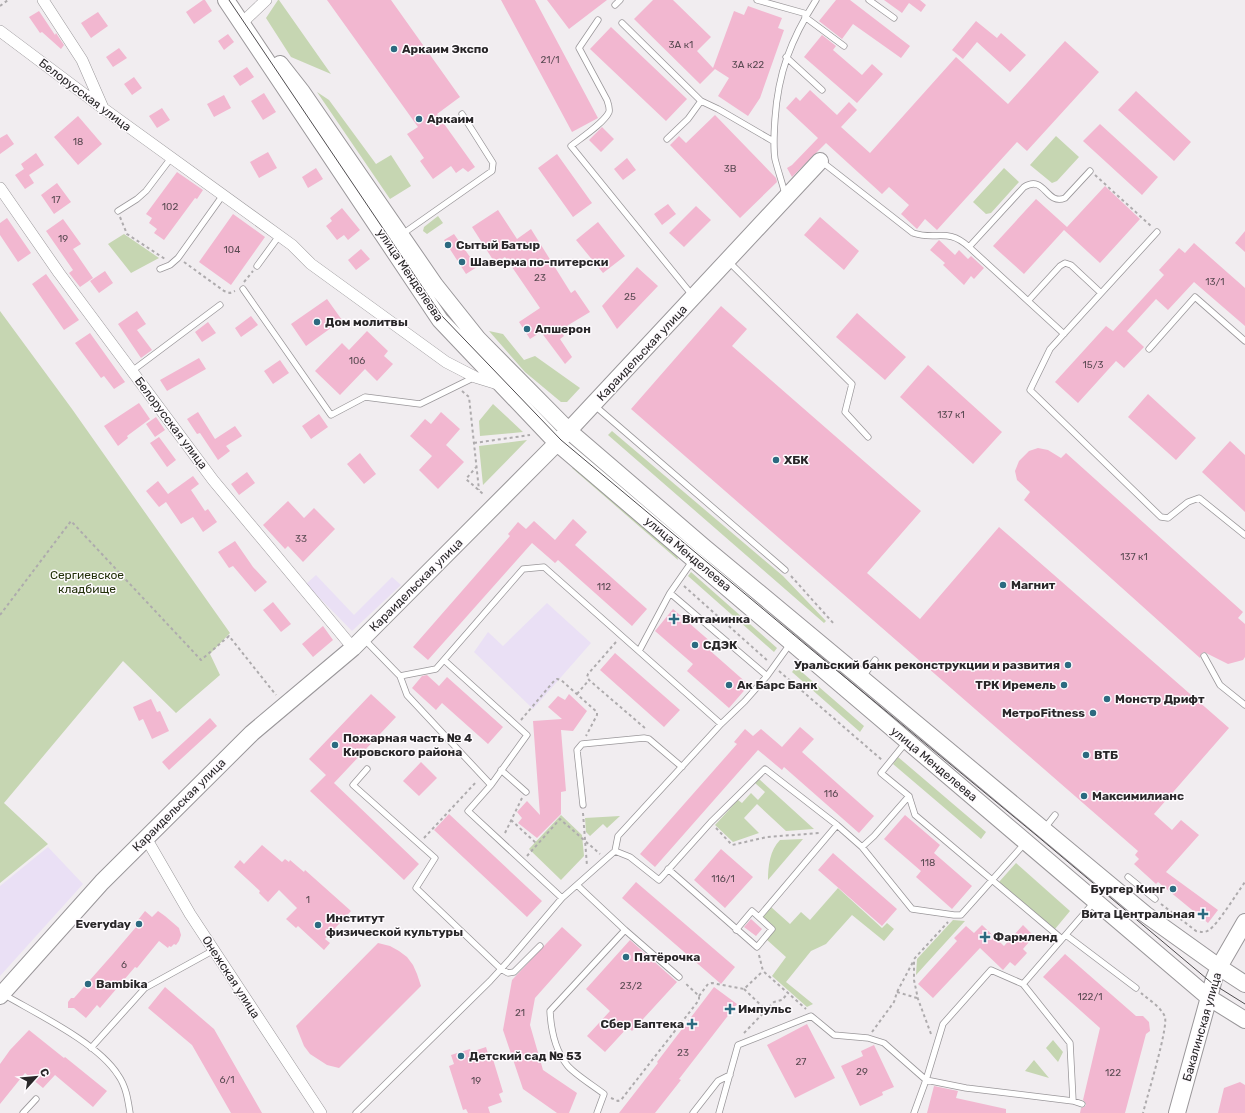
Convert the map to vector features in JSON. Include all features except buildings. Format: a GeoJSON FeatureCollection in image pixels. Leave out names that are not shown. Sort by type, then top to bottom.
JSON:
{"type":"FeatureCollection","features":[{"type":"Feature","properties":{"kind":"main road","name":"улица Менделеева"},"geometry":{"type":"LineString","coordinates":[[226,0],[245,20],[302,92],[435,286],[478,339],[557,443],[1208,998],[1245,1020]]}},
{"type":"Feature","properties":{"kind":"main road","name":"улица Менделеева"},"geometry":{"type":"LineString","coordinates":[[226,0],[440,320],[509,381],[704,547],[1145,914],[1219,968],[1245,984]]}},
{"type":"Feature","properties":{"kind":"main road","name":"Караидельская улица"},"geometry":{"type":"LineString","coordinates":[[1,995],[102,882],[252,732],[358,643],[569,431],[820,161]]}},
{"type":"Feature","properties":{"kind":"main road","name":"Бакалинская улица"},"geometry":{"type":"LineString","coordinates":[[1180,1109],[1208,998],[1219,968],[1245,922]]}},
{"type":"Feature","properties":{"kind":"street"},"geometry":{"type":"LineString","coordinates":[[43,0],[82,60],[104,109]]}},
{"type":"Feature","properties":{"kind":"street"},"geometry":{"type":"LineString","coordinates":[[245,20],[266,0]]}},
{"type":"Feature","properties":{"kind":"street","name":"Белорусская улица"},"geometry":{"type":"LineString","coordinates":[[0,31],[104,109],[296,248],[311,264],[446,362],[475,378],[509,381]]}},
{"type":"Feature","properties":{"kind":"street","name":"Белорусская улица"},"geometry":{"type":"LineString","coordinates":[[0,188],[59,273],[213,480],[358,643]]}},
{"type":"Feature","properties":{"kind":"street","name":"Онежская улица"},"geometry":{"type":"LineString","coordinates":[[146,838],[190,914],[321,1113]]}},
{"type":"Feature","properties":{"kind":"lane"},"geometry":{"type":"LineString","coordinates":[[615,5],[620,0]]}},
{"type":"Feature","properties":{"kind":"lane"},"geometry":{"type":"LineString","coordinates":[[759,0],[806,16],[844,46]]}},
{"type":"Feature","properties":{"kind":"lane"},"geometry":{"type":"LineString","coordinates":[[786,198],[775,159],[773,141],[776,96],[786,57],[806,16],[816,0]]}},
{"type":"Feature","properties":{"kind":"lane"},"geometry":{"type":"LineString","coordinates":[[869,0],[894,18]]}},
{"type":"Feature","properties":{"kind":"lane"},"geometry":{"type":"LineString","coordinates":[[598,20],[579,48],[607,100],[609,112],[598,124],[571,146],[694,297]]}},
{"type":"Feature","properties":{"kind":"lane"},"geometry":{"type":"LineString","coordinates":[[622,23],[701,101],[718,109],[773,141]]}},
{"type":"Feature","properties":{"kind":"lane"},"geometry":{"type":"LineString","coordinates":[[786,57],[822,90]]}},
{"type":"Feature","properties":{"kind":"lane"},"geometry":{"type":"LineString","coordinates":[[667,139],[688,119],[701,101]]}},
{"type":"Feature","properties":{"kind":"lane"},"geometry":{"type":"LineString","coordinates":[[400,235],[492,171],[494,163],[462,114]]}},
{"type":"Feature","properties":{"kind":"lane"},"geometry":{"type":"LineString","coordinates":[[118,211],[137,199],[146,191],[171,158]]}},
{"type":"Feature","properties":{"kind":"lane"},"geometry":{"type":"LineString","coordinates":[[820,161],[913,233],[928,236],[952,236],[962,241],[1064,334]]}},
{"type":"Feature","properties":{"kind":"lane"},"geometry":{"type":"LineString","coordinates":[[969,247],[1024,187],[1032,183],[1038,184],[1054,198],[1063,199],[1090,170]]}},
{"type":"Feature","properties":{"kind":"lane"},"geometry":{"type":"LineString","coordinates":[[160,269],[172,264],[178,258],[223,195]]}},
{"type":"Feature","properties":{"kind":"lane"},"geometry":{"type":"LineString","coordinates":[[1157,232],[1050,349],[1030,390],[1161,517],[1168,518],[1188,502],[1199,498],[1245,534]]}},
{"type":"Feature","properties":{"kind":"lane"},"geometry":{"type":"LineString","coordinates":[[257,266],[279,236]]}},
{"type":"Feature","properties":{"kind":"lane"},"geometry":{"type":"LineString","coordinates":[[728,261],[852,384],[845,412],[868,437]]}},
{"type":"Feature","properties":{"kind":"lane"},"geometry":{"type":"LineString","coordinates":[[1028,301],[1060,266],[1065,263],[1071,265],[1102,293]]}},
{"type":"Feature","properties":{"kind":"lane"},"geometry":{"type":"LineString","coordinates":[[243,289],[331,416],[365,398],[420,404],[475,378]]}},
{"type":"Feature","properties":{"kind":"lane"},"geometry":{"type":"LineString","coordinates":[[1149,349],[1195,297],[1245,341]]}},
{"type":"Feature","properties":{"kind":"lane"},"geometry":{"type":"LineString","coordinates":[[132,371],[220,305]]}},
{"type":"Feature","properties":{"kind":"lane"},"geometry":{"type":"LineString","coordinates":[[593,405],[785,570]]}},
{"type":"Feature","properties":{"kind":"lane"},"geometry":{"type":"LineString","coordinates":[[639,651],[670,593],[693,559]]}},
{"type":"Feature","properties":{"kind":"lane"},"geometry":{"type":"LineString","coordinates":[[400,676],[436,669],[523,569],[544,567],[721,724]]}},
{"type":"Feature","properties":{"kind":"lane"},"geometry":{"type":"LineString","coordinates":[[670,593],[767,676]]}},
{"type":"Feature","properties":{"kind":"lane"},"geometry":{"type":"LineString","coordinates":[[358,643],[400,676],[407,695],[490,785]]}},
{"type":"Feature","properties":{"kind":"lane"},"geometry":{"type":"LineString","coordinates":[[356,1113],[501,969],[562,898],[615,851],[618,836],[721,724],[745,701],[767,676],[792,643]]}},
{"type":"Feature","properties":{"kind":"lane"},"geometry":{"type":"LineString","coordinates":[[1204,656],[1220,686],[1245,705]]}},
{"type":"Feature","properties":{"kind":"lane"},"geometry":{"type":"LineString","coordinates":[[444,660],[527,735],[468,812],[562,898]]}},
{"type":"Feature","properties":{"kind":"lane"},"geometry":{"type":"LineString","coordinates":[[862,678],[875,660]]}},
{"type":"Feature","properties":{"kind":"lane"},"geometry":{"type":"LineString","coordinates":[[583,805],[577,750],[582,744],[644,738],[649,739],[682,767]]}},
{"type":"Feature","properties":{"kind":"lane"},"geometry":{"type":"LineString","coordinates":[[907,741],[881,773],[909,796],[915,815],[1064,937],[1136,988]]}},
{"type":"Feature","properties":{"kind":"lane"},"geometry":{"type":"LineString","coordinates":[[367,769],[353,785],[435,858],[416,888],[501,969],[508,973],[514,972],[540,946]]}},
{"type":"Feature","properties":{"kind":"lane"},"geometry":{"type":"LineString","coordinates":[[615,851],[630,857],[659,880],[711,822],[765,769],[837,825],[862,847],[912,909],[954,916],[961,915],[1026,842]]}},
{"type":"Feature","properties":{"kind":"lane"},"geometry":{"type":"LineString","coordinates":[[501,770],[526,792]]}},
{"type":"Feature","properties":{"kind":"lane"},"geometry":{"type":"LineString","coordinates":[[862,847],[874,836],[909,796]]}},
{"type":"Feature","properties":{"kind":"lane"},"geometry":{"type":"LineString","coordinates":[[1044,830],[1055,815]]}},
{"type":"Feature","properties":{"kind":"lane"},"geometry":{"type":"LineString","coordinates":[[759,917],[837,825]]}},
{"type":"Feature","properties":{"kind":"lane"},"geometry":{"type":"LineString","coordinates":[[668,869],[736,930],[757,948],[772,929],[752,911],[736,930]]}},
{"type":"Feature","properties":{"kind":"lane"},"geometry":{"type":"LineString","coordinates":[[1128,877],[1155,900]]}},
{"type":"Feature","properties":{"kind":"lane"},"geometry":{"type":"LineString","coordinates":[[577,885],[625,930],[679,977]]}},
{"type":"Feature","properties":{"kind":"lane"},"geometry":{"type":"LineString","coordinates":[[1023,984],[1095,901]]}},
{"type":"Feature","properties":{"kind":"lane"},"geometry":{"type":"LineString","coordinates":[[597,1113],[604,1094],[567,1065],[556,1046],[551,1027],[550,1012],[625,930]]}},
{"type":"Feature","properties":{"kind":"lane"},"geometry":{"type":"LineString","coordinates":[[91,1048],[145,988],[214,950]]}},
{"type":"Feature","properties":{"kind":"lane"},"geometry":{"type":"LineString","coordinates":[[914,1113],[943,1024],[990,970],[1023,984],[1070,1043],[1074,1101]]}},
{"type":"Feature","properties":{"kind":"lane"},"geometry":{"type":"LineString","coordinates":[[1,995],[79,1038],[106,1060],[118,1075],[127,1094],[130,1113]]}},
{"type":"Feature","properties":{"kind":"lane"},"geometry":{"type":"LineString","coordinates":[[719,1113],[738,1045],[812,1016],[834,1035],[868,1038],[884,1043],[926,1080],[966,1088],[1074,1101],[1082,1104]]}},
{"type":"Feature","properties":{"kind":"lane"},"geometry":{"type":"LineString","coordinates":[[692,1113],[718,1081],[730,1075]]}},
{"type":"Feature","properties":{"kind":"lane"},"geometry":{"type":"LineString","coordinates":[[23,1113],[36,1099]]}},
{"type":"Feature","properties":{"kind":"path"},"geometry":{"type":"LineString","coordinates":[[0,6],[8,0]]}},
{"type":"Feature","properties":{"kind":"path"},"geometry":{"type":"LineString","coordinates":[[1090,170],[1157,232]]}},
{"type":"Feature","properties":{"kind":"path"},"geometry":{"type":"LineString","coordinates":[[118,211],[127,234],[172,264]]}},
{"type":"Feature","properties":{"kind":"path"},"geometry":{"type":"LineString","coordinates":[[178,258],[226,292],[230,293],[243,289],[243,283],[257,266]]}},
{"type":"Feature","properties":{"kind":"path"},"geometry":{"type":"LineString","coordinates":[[456,386],[468,397],[479,490]]}},
{"type":"Feature","properties":{"kind":"path"},"geometry":{"type":"LineString","coordinates":[[474,443],[532,435]]}},
{"type":"Feature","properties":{"kind":"path"},"geometry":{"type":"LineString","coordinates":[[477,466],[466,479],[483,494]]}},
{"type":"Feature","properties":{"kind":"path"},"geometry":{"type":"LineString","coordinates":[[0,615],[71,521],[200,660],[229,636],[285,705]]}},
{"type":"Feature","properties":{"kind":"path"},"geometry":{"type":"LineString","coordinates":[[785,570],[834,624]]}},
{"type":"Feature","properties":{"kind":"path"},"geometry":{"type":"LineString","coordinates":[[678,581],[887,765]]}},
{"type":"Feature","properties":{"kind":"path"},"geometry":{"type":"LineString","coordinates":[[622,636],[587,677],[647,730],[649,733],[649,739]]}},
{"type":"Feature","properties":{"kind":"path"},"geometry":{"type":"LineString","coordinates":[[516,725],[557,679],[564,682],[597,712],[597,715],[582,744]]}},
{"type":"Feature","properties":{"kind":"path"},"geometry":{"type":"LineString","coordinates":[[577,694],[589,680]]}},
{"type":"Feature","properties":{"kind":"path"},"geometry":{"type":"LineString","coordinates":[[418,844],[482,776]]}},
{"type":"Feature","properties":{"kind":"path"},"geometry":{"type":"LineString","coordinates":[[501,841],[519,802],[526,792]]}},
{"type":"Feature","properties":{"kind":"path"},"geometry":{"type":"LineString","coordinates":[[583,805],[587,875]]}},
{"type":"Feature","properties":{"kind":"path"},"geometry":{"type":"LineString","coordinates":[[522,861],[560,819],[606,859]]}},
{"type":"Feature","properties":{"kind":"path"},"geometry":{"type":"LineString","coordinates":[[511,820],[537,844]]}},
{"type":"Feature","properties":{"kind":"path"},"geometry":{"type":"LineString","coordinates":[[711,822],[732,845],[767,836],[831,833]]}},
{"type":"Feature","properties":{"kind":"path"},"geometry":{"type":"LineString","coordinates":[[1155,900],[1196,931],[1203,932],[1209,930],[1216,923],[1245,882]]}},
{"type":"Feature","properties":{"kind":"path"},"geometry":{"type":"LineString","coordinates":[[868,1038],[894,1002],[897,992],[914,958],[954,916]]}},
{"type":"Feature","properties":{"kind":"path"},"geometry":{"type":"LineString","coordinates":[[757,948],[764,971],[812,1016]]}},
{"type":"Feature","properties":{"kind":"path"},"geometry":{"type":"LineString","coordinates":[[914,958],[914,980],[918,999],[936,1047]]}},
{"type":"Feature","properties":{"kind":"path"},"geometry":{"type":"LineString","coordinates":[[744,989],[764,971]]}},
{"type":"Feature","properties":{"kind":"path"},"geometry":{"type":"LineString","coordinates":[[679,977],[699,996]]}},
{"type":"Feature","properties":{"kind":"path"},"geometry":{"type":"LineString","coordinates":[[604,1094],[615,1100],[621,1100],[699,1000],[699,996],[708,984],[712,983],[744,989],[766,1010]]}},
{"type":"Feature","properties":{"kind":"path"},"geometry":{"type":"LineString","coordinates":[[1136,988],[1160,1009],[1165,1018],[1164,1032],[1143,1113]]}},
{"type":"Feature","properties":{"kind":"path"},"geometry":{"type":"LineString","coordinates":[[897,992],[918,999]]}},
{"type":"Feature","properties":{"kind":"path"},"geometry":{"type":"LineString","coordinates":[[738,1045],[741,1036],[766,1010],[774,1002],[782,1000],[788,993]]}},
{"type":"Feature","properties":{"kind":"shaded area"},"geometry":{"type":"Polygon","coordinates":[[[316,575],[354,615],[392,577],[401,585],[352,631],[306,584],[316,575]]]}},
{"type":"Feature","properties":{"kind":"shaded area"},"geometry":{"type":"Polygon","coordinates":[[[547,603],[591,643],[533,709],[474,652],[488,632],[503,646],[547,603]]]}},
{"type":"Feature","properties":{"kind":"shaded area"},"geometry":{"type":"Polygon","coordinates":[[[48,847],[83,884],[0,976],[0,886],[48,847]]]}},
{"type":"Feature","properties":{"kind":"green space"},"geometry":{"type":"Polygon","coordinates":[[[278,0],[331,74],[291,57],[266,18],[278,0]]]}},
{"type":"Feature","properties":{"kind":"green space"},"geometry":{"type":"Polygon","coordinates":[[[317,92],[329,100],[376,164],[391,155],[411,186],[390,199],[317,92]]]}},
{"type":"Feature","properties":{"kind":"green space"},"geometry":{"type":"Polygon","coordinates":[[[1056,136],[1079,157],[1057,181],[1052,183],[1030,165],[1056,136]]]}},
{"type":"Feature","properties":{"kind":"green space"},"geometry":{"type":"Polygon","coordinates":[[[1004,168],[1019,182],[991,213],[986,214],[973,202],[1004,168]]]}},
{"type":"Feature","properties":{"kind":"green space"},"geometry":{"type":"Polygon","coordinates":[[[438,216],[443,223],[427,234],[423,231],[424,227],[438,216]]]}},
{"type":"Feature","properties":{"kind":"green space"},"geometry":{"type":"Polygon","coordinates":[[[124,234],[159,258],[131,273],[108,244],[124,234]]]}},
{"type":"Feature","properties":{"kind":"green space","name":"Сергиевское кладбище"},"geometry":{"type":"Polygon","coordinates":[[[0,311],[72,409],[230,633],[210,654],[220,675],[176,713],[123,661],[4,803],[48,844],[0,883],[0,311]]]}},
{"type":"Feature","properties":{"kind":"green space"},"geometry":{"type":"Polygon","coordinates":[[[489,331],[503,334],[524,360],[535,356],[580,388],[567,402],[561,402],[525,372],[489,331]]]}},
{"type":"Feature","properties":{"kind":"green space"},"geometry":{"type":"Polygon","coordinates":[[[493,404],[523,432],[480,436],[479,421],[493,404]]]}},
{"type":"Feature","properties":{"kind":"green space"},"geometry":{"type":"Polygon","coordinates":[[[612,431],[783,576],[826,621],[824,623],[608,435],[612,431]]]}},
{"type":"Feature","properties":{"kind":"green space"},"geometry":{"type":"Polygon","coordinates":[[[527,440],[483,485],[479,446],[527,440]]]}},
{"type":"Feature","properties":{"kind":"green space"},"geometry":{"type":"Polygon","coordinates":[[[575,466],[677,555],[678,560],[572,468],[575,466]]]}},
{"type":"Feature","properties":{"kind":"green space"},"geometry":{"type":"Polygon","coordinates":[[[691,572],[777,648],[774,652],[688,576],[691,572]]]}},
{"type":"Feature","properties":{"kind":"green space"},"geometry":{"type":"Polygon","coordinates":[[[796,667],[864,726],[860,732],[792,672],[796,667]]]}},
{"type":"Feature","properties":{"kind":"green space"},"geometry":{"type":"Polygon","coordinates":[[[898,757],[986,832],[981,839],[893,764],[898,757]]]}},
{"type":"Feature","properties":{"kind":"green space"},"geometry":{"type":"Polygon","coordinates":[[[759,779],[814,829],[786,831],[757,804],[744,818],[759,833],[733,842],[715,825],[738,800],[742,803],[751,793],[758,800],[765,792],[755,783],[759,779]]]}},
{"type":"Feature","properties":{"kind":"green space"},"geometry":{"type":"Polygon","coordinates":[[[561,815],[582,835],[584,856],[561,880],[529,849],[561,815]]]}},
{"type":"Feature","properties":{"kind":"green space"},"geometry":{"type":"Polygon","coordinates":[[[620,816],[607,828],[603,824],[590,836],[586,832],[585,818],[620,816]]]}},
{"type":"Feature","properties":{"kind":"green space"},"geometry":{"type":"Polygon","coordinates":[[[803,839],[768,880],[770,858],[774,848],[780,840],[803,839]]]}},
{"type":"Feature","properties":{"kind":"green space"},"geometry":{"type":"Polygon","coordinates":[[[1016,863],[1070,911],[1055,929],[999,882],[1016,863]]]}},
{"type":"Feature","properties":{"kind":"green space"},"geometry":{"type":"Polygon","coordinates":[[[838,888],[882,928],[887,923],[894,929],[884,941],[852,915],[826,944],[811,951],[786,982],[813,1004],[807,1007],[772,976],[786,957],[766,939],[775,928],[763,917],[771,907],[790,924],[801,912],[810,920],[838,888]]]}},
{"type":"Feature","properties":{"kind":"green space"},"geometry":{"type":"Polygon","coordinates":[[[953,920],[965,921],[916,975],[917,959],[953,920]]]}},
{"type":"Feature","properties":{"kind":"green space"},"geometry":{"type":"Polygon","coordinates":[[[1053,1040],[1063,1052],[1058,1062],[1046,1048],[1053,1040]]]}},
{"type":"Feature","properties":{"kind":"green space"},"geometry":{"type":"Polygon","coordinates":[[[1034,1060],[1049,1078],[1025,1071],[1034,1060]]]}},
{"type":"Feature","properties":{"kind":"tram line"},"geometry":{"type":"LineString","coordinates":[[229,0],[442,316],[561,440],[1213,984],[1245,1004]]}},
{"type":"Feature","properties":{"kind":"place","name":"Аркаим Экспо"},"geometry":{"type":"Point","coordinates":[394,49]}},
{"type":"Feature","properties":{"kind":"place","name":"Аркаим"},"geometry":{"type":"Point","coordinates":[419,119]}},
{"type":"Feature","properties":{"kind":"place","name":"Сытый Батыр"},"geometry":{"type":"Point","coordinates":[448,245]}},
{"type":"Feature","properties":{"kind":"place","name":"Шаверма по-питерски"},"geometry":{"type":"Point","coordinates":[462,262]}},
{"type":"Feature","properties":{"kind":"place","name":"Дом молитвы"},"geometry":{"type":"Point","coordinates":[317,322]}},
{"type":"Feature","properties":{"kind":"place","name":"Апшерон"},"geometry":{"type":"Point","coordinates":[527,329]}},
{"type":"Feature","properties":{"kind":"place","name":"ХБК"},"geometry":{"type":"Point","coordinates":[776,460]}},
{"type":"Feature","properties":{"kind":"place","name":"Магнит"},"geometry":{"type":"Point","coordinates":[1003,585]}},
{"type":"Feature","properties":{"kind":"place","name":"Витаминка"},"geometry":{"type":"Point","coordinates":[674,619]}},
{"type":"Feature","properties":{"kind":"place","name":"СДЭК"},"geometry":{"type":"Point","coordinates":[695,645]}},
{"type":"Feature","properties":{"kind":"place","name":"Уральский банк реконструкции и развития"},"geometry":{"type":"Point","coordinates":[1068,665]}},
{"type":"Feature","properties":{"kind":"place","name":"Ак Барс Банк"},"geometry":{"type":"Point","coordinates":[729,685]}},
{"type":"Feature","properties":{"kind":"place","name":"ТРК Иремель"},"geometry":{"type":"Point","coordinates":[1064,685]}},
{"type":"Feature","properties":{"kind":"place","name":"Монстр Дрифт"},"geometry":{"type":"Point","coordinates":[1107,699]}},
{"type":"Feature","properties":{"kind":"place","name":"МетроFitness"},"geometry":{"type":"Point","coordinates":[1093,713]}},
{"type":"Feature","properties":{"kind":"place","name":"Пожарная часть № 4 Кировского района"},"geometry":{"type":"Point","coordinates":[335,745]}},
{"type":"Feature","properties":{"kind":"place","name":"ВТБ"},"geometry":{"type":"Point","coordinates":[1086,755]}},
{"type":"Feature","properties":{"kind":"place","name":"Максимилианс"},"geometry":{"type":"Point","coordinates":[1084,796]}},
{"type":"Feature","properties":{"kind":"place","name":"Бургер Кинг"},"geometry":{"type":"Point","coordinates":[1173,889]}},
{"type":"Feature","properties":{"kind":"place","name":"Вита Центральная"},"geometry":{"type":"Point","coordinates":[1203,914]}},
{"type":"Feature","properties":{"kind":"place","name":"Everyday"},"geometry":{"type":"Point","coordinates":[139,924]}},
{"type":"Feature","properties":{"kind":"place","name":"Институт физической культуры"},"geometry":{"type":"Point","coordinates":[318,925]}},
{"type":"Feature","properties":{"kind":"place","name":"Фармленд"},"geometry":{"type":"Point","coordinates":[985,937]}},
{"type":"Feature","properties":{"kind":"place","name":"Пятёрочка"},"geometry":{"type":"Point","coordinates":[626,957]}},
{"type":"Feature","properties":{"kind":"place","name":"Bambika"},"geometry":{"type":"Point","coordinates":[88,984]}},
{"type":"Feature","properties":{"kind":"place","name":"Импульс"},"geometry":{"type":"Point","coordinates":[730,1009]}},
{"type":"Feature","properties":{"kind":"place","name":"Сбер Еаптека"},"geometry":{"type":"Point","coordinates":[692,1024]}},
{"type":"Feature","properties":{"kind":"place","name":"Детский сад № 53"},"geometry":{"type":"Point","coordinates":[461,1056]}}]}
